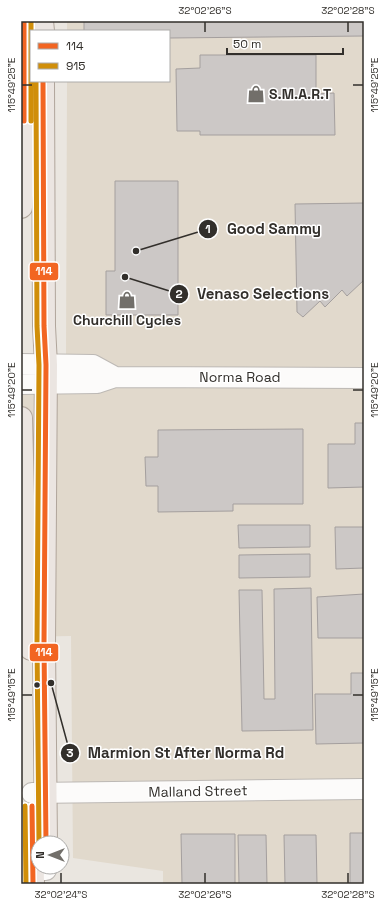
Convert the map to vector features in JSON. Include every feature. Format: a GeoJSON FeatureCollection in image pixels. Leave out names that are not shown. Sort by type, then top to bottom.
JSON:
{"type":"FeatureCollection","features":[{"type":"Feature","properties":{"kind":"main road"},"geometry":{"type":"LineString","coordinates":[[21,207],[25,101],[24,21]]}},
{"type":"Feature","properties":{"kind":"main road"},"geometry":{"type":"LineString","coordinates":[[32,644],[46,374],[44,326],[43,82]]}},
{"type":"Feature","properties":{"kind":"main road"},"geometry":{"type":"LineString","coordinates":[[21,418],[25,573],[32,644],[38,793],[38,835]]}},
{"type":"Feature","properties":{"kind":"main road"},"geometry":{"type":"LineString","coordinates":[[38,793],[45,835]]}},
{"type":"Feature","properties":{"kind":"street","name":"Norma Road"},"geometry":{"type":"LineString","coordinates":[[21,364],[46,374]]}},
{"type":"Feature","properties":{"kind":"street","name":"Norma Road"},"geometry":{"type":"LineString","coordinates":[[21,384],[46,374],[93,365],[115,377],[364,378]]}},
{"type":"Feature","properties":{"kind":"street","name":"Malland Street"},"geometry":{"type":"LineString","coordinates":[[38,793],[364,789]]}},
{"type":"Feature","properties":{"kind":"shaded area"},"geometry":{"type":"Polygon","coordinates":[[[67,21],[364,21],[364,884],[163,884],[163,871],[73,858],[71,636],[21,637],[21,359],[66,355],[67,82],[170,82],[170,30],[67,30],[67,21]]]}},
{"type":"Feature","properties":{"kind":"building"},"geometry":{"type":"Polygon","coordinates":[[[84,21],[364,21],[364,36],[170,38],[170,30],[84,30],[84,21]]]}},
{"type":"Feature","properties":{"kind":"building"},"geometry":{"type":"Polygon","coordinates":[[[200,55],[316,55],[316,94],[334,93],[335,135],[200,135],[200,131],[177,131],[176,69],[200,68],[200,55]]]}},
{"type":"Feature","properties":{"kind":"building"},"geometry":{"type":"Polygon","coordinates":[[[115,181],[178,181],[178,315],[106,315],[106,271],[115,271],[115,181]]]}},
{"type":"Feature","properties":{"kind":"building"},"geometry":{"type":"Polygon","coordinates":[[[364,203],[364,280],[347,296],[342,290],[325,307],[320,301],[303,317],[297,312],[295,204],[364,203]]]}},
{"type":"Feature","properties":{"kind":"building"},"geometry":{"type":"Polygon","coordinates":[[[355,423],[364,423],[364,487],[328,488],[328,444],[355,444],[355,423]]]}},
{"type":"Feature","properties":{"kind":"building"},"geometry":{"type":"Polygon","coordinates":[[[303,429],[303,504],[233,504],[233,511],[158,512],[158,486],[146,486],[145,457],[158,457],[158,430],[303,429]]]}},
{"type":"Feature","properties":{"kind":"building"},"geometry":{"type":"Polygon","coordinates":[[[238,525],[310,525],[310,547],[239,548],[238,525]]]}},
{"type":"Feature","properties":{"kind":"building"},"geometry":{"type":"Polygon","coordinates":[[[335,527],[364,527],[364,568],[336,569],[335,527]]]}},
{"type":"Feature","properties":{"kind":"building"},"geometry":{"type":"Polygon","coordinates":[[[310,554],[310,577],[239,578],[239,555],[310,554]]]}},
{"type":"Feature","properties":{"kind":"building"},"geometry":{"type":"Polygon","coordinates":[[[311,588],[313,730],[242,731],[239,590],[262,590],[264,699],[275,699],[274,589],[311,588]]]}},
{"type":"Feature","properties":{"kind":"building"},"geometry":{"type":"Polygon","coordinates":[[[364,594],[364,638],[318,638],[317,597],[364,594]]]}},
{"type":"Feature","properties":{"kind":"building"},"geometry":{"type":"Polygon","coordinates":[[[351,673],[364,673],[364,743],[316,744],[315,694],[351,694],[351,673]]]}},
{"type":"Feature","properties":{"kind":"building"},"geometry":{"type":"Polygon","coordinates":[[[350,833],[364,833],[364,884],[350,884],[350,833]]]}},
{"type":"Feature","properties":{"kind":"building"},"geometry":{"type":"Polygon","coordinates":[[[181,834],[235,834],[235,884],[182,884],[181,834]]]}},
{"type":"Feature","properties":{"kind":"building"},"geometry":{"type":"Polygon","coordinates":[[[238,835],[266,835],[267,884],[239,884],[238,835]]]}},
{"type":"Feature","properties":{"kind":"building"},"geometry":{"type":"Polygon","coordinates":[[[284,835],[316,835],[317,884],[285,884],[284,835]]]}},
{"type":"Feature","properties":{"kind":"transit line","name":"114"},"geometry":{"type":"LineString","coordinates":[[24,21],[24,121]]}},
{"type":"Feature","properties":{"kind":"transit line","name":"915"},"geometry":{"type":"LineString","coordinates":[[31,21],[31,30]]}},
{"type":"Feature","properties":{"kind":"transit line","name":"915"},"geometry":{"type":"LineString","coordinates":[[31,82],[31,121]]}},
{"type":"Feature","properties":{"kind":"transit line","name":"915"},"geometry":{"type":"LineString","coordinates":[[36,82],[37,326],[39,365],[37,644],[39,835]]}},
{"type":"Feature","properties":{"kind":"transit line","name":"114"},"geometry":{"type":"LineString","coordinates":[[43,82],[44,326],[46,365],[44,644],[46,835]]}},
{"type":"Feature","properties":{"kind":"transit line","name":"915"},"geometry":{"type":"LineString","coordinates":[[25,806],[26,884]]}},
{"type":"Feature","properties":{"kind":"transit line","name":"114"},"geometry":{"type":"LineString","coordinates":[[32,806],[33,884]]}},
{"type":"Feature","properties":{"kind":"place","name":"S.M.A.R.T"},"geometry":{"type":"Point","coordinates":[256,94]}},
{"type":"Feature","properties":{"kind":"place","name":"Good Sammy"},"geometry":{"type":"Point","coordinates":[136,251]}},
{"type":"Feature","properties":{"kind":"place","name":"Venaso Selections"},"geometry":{"type":"Point","coordinates":[125,277]}},
{"type":"Feature","properties":{"kind":"place","name":"Churchill Cycles"},"geometry":{"type":"Point","coordinates":[127,300]}},
{"type":"Feature","properties":{"kind":"place","name":"Marmion St After Norma Rd"},"geometry":{"type":"Point","coordinates":[51,683]}}]}
